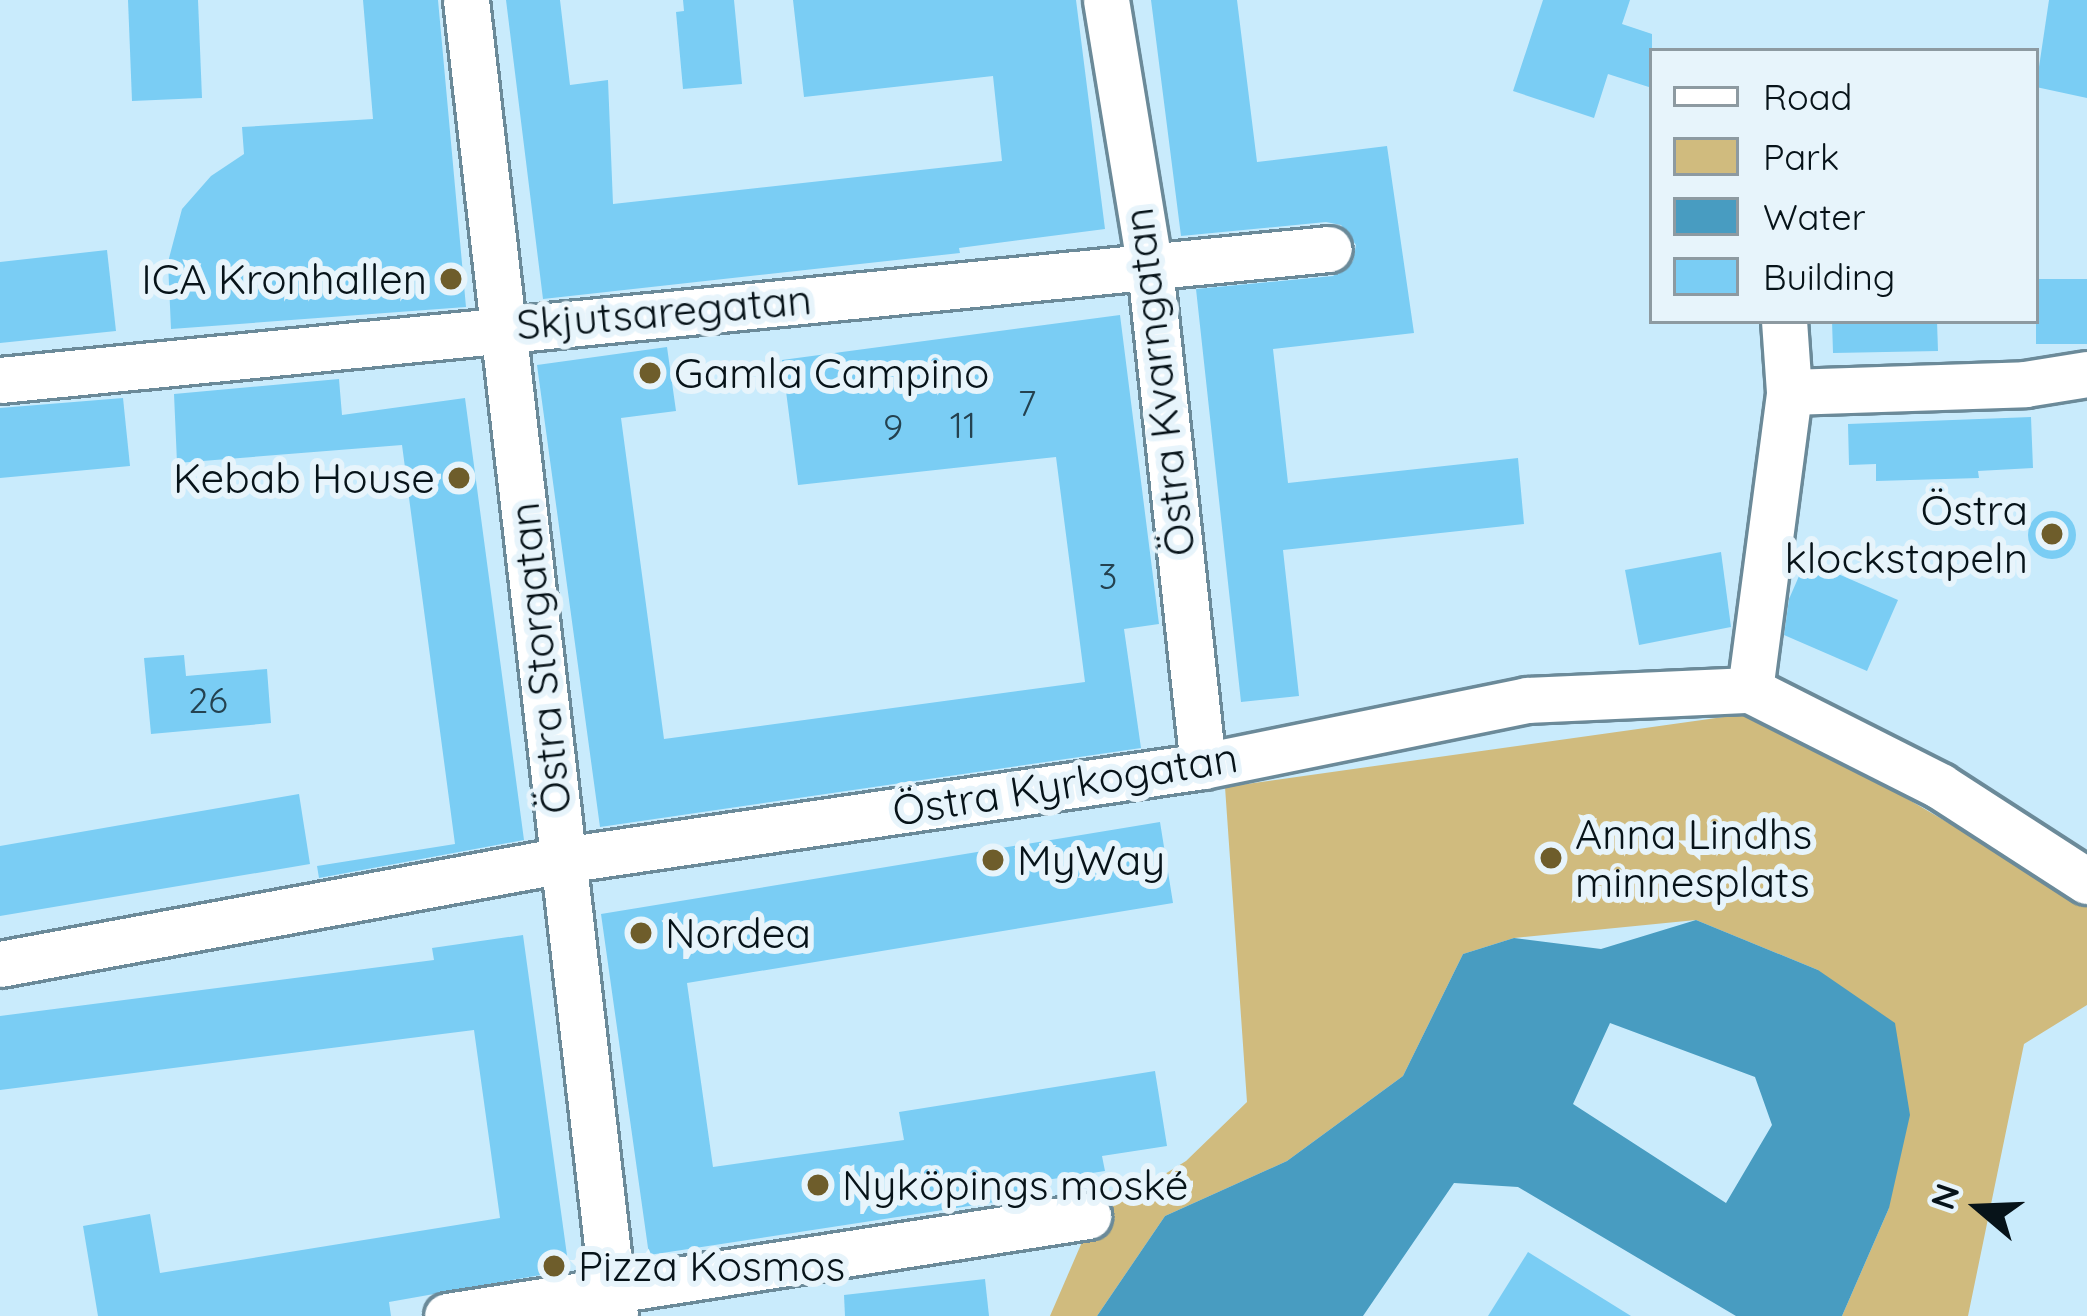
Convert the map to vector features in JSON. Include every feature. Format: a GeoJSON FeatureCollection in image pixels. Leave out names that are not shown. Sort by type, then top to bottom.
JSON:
{"type":"FeatureCollection","features":[{"type":"Feature","properties":{"kind":"street","name":"Östra Storgatan"},"geometry":{"type":"LineString","coordinates":[[466,0],[614,1303]]}},
{"type":"Feature","properties":{"kind":"street","name":"Östra Kvarngatan"},"geometry":{"type":"LineString","coordinates":[[1106,0],[1150,268],[1202,766]]}},
{"type":"Feature","properties":{"kind":"street","name":"Skjutsaregatan"},"geometry":{"type":"LineString","coordinates":[[0,380],[1329,249]]}},
{"type":"Feature","properties":{"kind":"street"},"geometry":{"type":"LineString","coordinates":[[1750,690],[1789,392],[1784,324]]}},
{"type":"Feature","properties":{"kind":"street"},"geometry":{"type":"LineString","coordinates":[[1789,392],[2025,384],[2087,374]]}},
{"type":"Feature","properties":{"kind":"street","name":"Östra Kyrkogatan"},"geometry":{"type":"LineString","coordinates":[[0,964],[563,860],[1202,766],[1527,700],[1750,690],[1940,786],[2087,881]]}},
{"type":"Feature","properties":{"kind":"street"},"geometry":{"type":"LineString","coordinates":[[447,1316],[614,1303],[1088,1216]]}},
{"type":"Feature","properties":{"kind":"green space"},"geometry":{"type":"Polygon","coordinates":[[[1759,712],[2087,904],[2087,1005],[2024,1044],[1968,1316],[1842,1316],[1889,1208],[1818,970],[1696,920],[1514,938],[1463,954],[1403,1076],[1287,1161],[1165,1216],[1097,1316],[1050,1316],[1092,1219],[1186,1161],[1247,1102],[1225,787],[1759,712]]]}},
{"type":"Feature","properties":{"kind":"water"},"geometry":{"type":"Polygon","coordinates":[[[1696,920],[1818,970],[1895,1023],[1910,1115],[1889,1208],[1842,1316],[1736,1316],[1518,1187],[1454,1183],[1363,1316],[1097,1316],[1165,1216],[1287,1161],[1403,1076],[1463,954],[1514,938],[1601,949],[1696,920]],[[1610,1023],[1573,1104],[1726,1203],[1772,1125],[1755,1077],[1610,1023]]]}},
{"type":"Feature","properties":{"kind":"building"},"geometry":{"type":"Polygon","coordinates":[[[128,0],[198,0],[202,98],[132,101],[128,0]]]}},
{"type":"Feature","properties":{"kind":"building"},"geometry":{"type":"Polygon","coordinates":[[[363,0],[438,0],[466,307],[171,329],[168,262],[182,209],[211,176],[244,154],[242,127],[373,119],[363,0]]]}},
{"type":"Feature","properties":{"kind":"building"},"geometry":{"type":"Polygon","coordinates":[[[506,0],[560,0],[570,85],[608,80],[613,204],[1002,161],[993,76],[804,97],[793,0],[1076,0],[1105,229],[959,248],[960,253],[543,299],[506,0]]]}},
{"type":"Feature","properties":{"kind":"building"},"geometry":{"type":"Polygon","coordinates":[[[683,0],[734,0],[742,84],[683,89],[676,12],[684,11],[683,0]]]}},
{"type":"Feature","properties":{"kind":"building"},"geometry":{"type":"Polygon","coordinates":[[[1151,0],[1237,0],[1257,162],[1387,146],[1414,333],[1273,349],[1288,483],[1518,458],[1524,524],[1283,550],[1299,696],[1241,702],[1196,289],[1333,276],[1353,261],[1356,245],[1341,225],[1326,222],[1181,236],[1151,0]]]}},
{"type":"Feature","properties":{"kind":"building"},"geometry":{"type":"Polygon","coordinates":[[[1543,0],[1630,0],[1622,24],[1652,34],[1649,87],[1608,74],[1594,118],[1513,91],[1543,0]]]}},
{"type":"Feature","properties":{"kind":"building"},"geometry":{"type":"Polygon","coordinates":[[[2049,0],[2087,0],[2087,98],[2039,88],[2049,0]]]}},
{"type":"Feature","properties":{"kind":"building"},"geometry":{"type":"Polygon","coordinates":[[[107,250],[116,331],[0,343],[0,262],[107,250]]]}},
{"type":"Feature","properties":{"kind":"building"},"geometry":{"type":"Polygon","coordinates":[[[2039,279],[2087,279],[2087,344],[2036,344],[2039,279]]]}},
{"type":"Feature","properties":{"kind":"building"},"geometry":{"type":"Polygon","coordinates":[[[1120,315],[1159,624],[1124,629],[1141,748],[600,827],[537,365],[667,347],[676,411],[621,418],[664,739],[1085,682],[1056,457],[798,485],[782,360],[1120,315]]]}},
{"type":"Feature","properties":{"kind":"building"},"geometry":{"type":"Polygon","coordinates":[[[1832,324],[1937,324],[1938,351],[1833,353],[1832,324]]]}},
{"type":"Feature","properties":{"kind":"building"},"geometry":{"type":"Polygon","coordinates":[[[339,379],[342,415],[465,398],[524,840],[319,878],[317,866],[455,844],[402,445],[177,463],[174,394],[339,379]]]}},
{"type":"Feature","properties":{"kind":"building"},"geometry":{"type":"Polygon","coordinates":[[[123,398],[130,466],[0,478],[0,408],[123,398]]]}},
{"type":"Feature","properties":{"kind":"building"},"geometry":{"type":"Polygon","coordinates":[[[2031,417],[2033,468],[1978,471],[1979,478],[1876,481],[1876,464],[1849,465],[1848,424],[2031,417]]]}},
{"type":"Feature","properties":{"kind":"building","name":"Östra klockstapeln"},"geometry":{"type":"Polygon","coordinates":[[[2052,511],[2069,518],[2076,535],[2069,552],[2052,559],[2035,552],[2028,535],[2035,518],[2052,511]]]}},
{"type":"Feature","properties":{"kind":"building"},"geometry":{"type":"Polygon","coordinates":[[[1721,552],[1731,627],[1639,645],[1625,570],[1721,552]]]}},
{"type":"Feature","properties":{"kind":"building"},"geometry":{"type":"Polygon","coordinates":[[[1806,560],[1898,600],[1867,671],[1784,635],[1789,599],[1806,560]]]}},
{"type":"Feature","properties":{"kind":"building"},"geometry":{"type":"Polygon","coordinates":[[[184,655],[186,676],[267,669],[271,723],[151,734],[144,658],[184,655]]]}},
{"type":"Feature","properties":{"kind":"building"},"geometry":{"type":"Polygon","coordinates":[[[299,794],[310,864],[0,916],[0,846],[299,794]]]}},
{"type":"Feature","properties":{"kind":"building"},"geometry":{"type":"Polygon","coordinates":[[[1160,822],[1173,903],[687,983],[713,1167],[904,1140],[899,1112],[1155,1071],[1167,1146],[1102,1156],[1105,1171],[1046,1180],[1048,1194],[649,1255],[601,914],[1160,822]]]}},
{"type":"Feature","properties":{"kind":"building"},"geometry":{"type":"Polygon","coordinates":[[[523,935],[569,1270],[389,1302],[391,1316],[98,1316],[83,1226],[150,1214],[160,1273],[500,1218],[474,1030],[0,1090],[0,1016],[434,960],[432,948],[523,935]]]}},
{"type":"Feature","properties":{"kind":"building"},"geometry":{"type":"Polygon","coordinates":[[[1528,1252],[1631,1316],[1488,1316],[1528,1252]]]}},
{"type":"Feature","properties":{"kind":"building"},"geometry":{"type":"Polygon","coordinates":[[[985,1279],[989,1316],[845,1316],[844,1295],[985,1279]]]}},
{"type":"Feature","properties":{"kind":"place","name":"ICA Kronhallen"},"geometry":{"type":"Point","coordinates":[451,279]}},
{"type":"Feature","properties":{"kind":"place","name":"Gamla Campino"},"geometry":{"type":"Point","coordinates":[650,373]}},
{"type":"Feature","properties":{"kind":"place","name":"Kebab House"},"geometry":{"type":"Point","coordinates":[459,478]}},
{"type":"Feature","properties":{"kind":"place","name":"Östra klockstapeln"},"geometry":{"type":"Point","coordinates":[2052,534]}},
{"type":"Feature","properties":{"kind":"place","name":"Anna Lindhs minnesplats"},"geometry":{"type":"Point","coordinates":[1551,858]}},
{"type":"Feature","properties":{"kind":"place","name":"MyWay"},"geometry":{"type":"Point","coordinates":[993,860]}},
{"type":"Feature","properties":{"kind":"place","name":"Nordea"},"geometry":{"type":"Point","coordinates":[641,933]}},
{"type":"Feature","properties":{"kind":"place","name":"Nyköpings moské"},"geometry":{"type":"Point","coordinates":[818,1185]}},
{"type":"Feature","properties":{"kind":"place","name":"Pizza Kosmos"},"geometry":{"type":"Point","coordinates":[554,1266]}}]}
